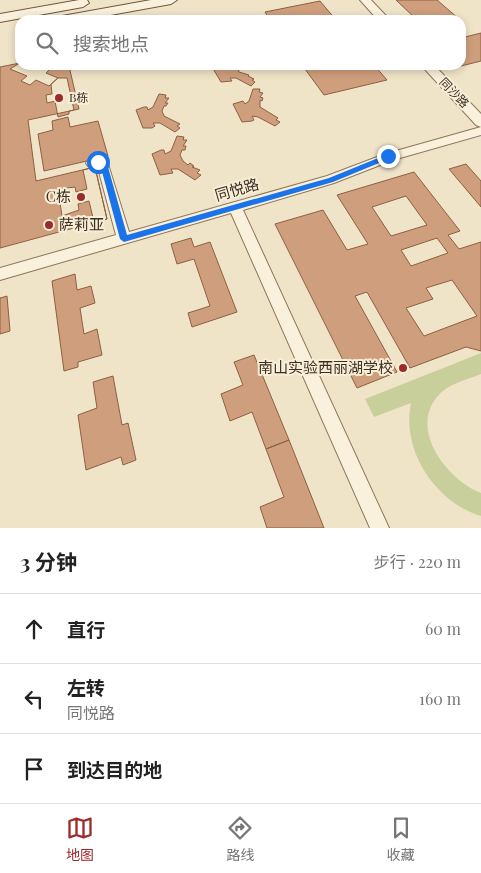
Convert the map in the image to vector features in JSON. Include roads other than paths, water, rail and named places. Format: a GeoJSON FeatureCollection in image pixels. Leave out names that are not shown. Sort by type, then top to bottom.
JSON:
{"type":"FeatureCollection","features":[{"type":"Feature","properties":{"kind":"main road"},"geometry":{"type":"LineString","coordinates":[[16,15],[97,0]]}},
{"type":"Feature","properties":{"kind":"main road"},"geometry":{"type":"LineString","coordinates":[[89,15],[170,0]]}},
{"type":"Feature","properties":{"kind":"main road"},"geometry":{"type":"LineString","coordinates":[[0,18],[15,15]]}},
{"type":"Feature","properties":{"kind":"main road"},"geometry":{"type":"LineString","coordinates":[[0,32],[15,29]]}},
{"type":"Feature","properties":{"kind":"street"},"geometry":{"type":"LineString","coordinates":[[365,0],[379,15]]}},
{"type":"Feature","properties":{"kind":"street","name":"同沙路"},"geometry":{"type":"LineString","coordinates":[[432,70],[481,122]]}},
{"type":"Feature","properties":{"kind":"street","name":"同悦路"},"geometry":{"type":"LineString","coordinates":[[0,274],[330,180],[388,156],[481,132]]}},
{"type":"Feature","properties":{"kind":"street"},"geometry":{"type":"LineString","coordinates":[[92,163],[101,163],[104,167],[124,239]]}},
{"type":"Feature","properties":{"kind":"street"},"geometry":{"type":"LineString","coordinates":[[235,207],[380,528]]}},
{"type":"Feature","properties":{"kind":"place","name":"B栋"},"geometry":{"type":"Point","coordinates":[59,98]}},
{"type":"Feature","properties":{"kind":"place","name":"C栋"},"geometry":{"type":"Point","coordinates":[81,197]}},
{"type":"Feature","properties":{"kind":"place","name":"萨莉亚"},"geometry":{"type":"Point","coordinates":[49,225]}},
{"type":"Feature","properties":{"kind":"place","name":"南山实验西丽湖学校"},"geometry":{"type":"Point","coordinates":[403,368]}}]}
